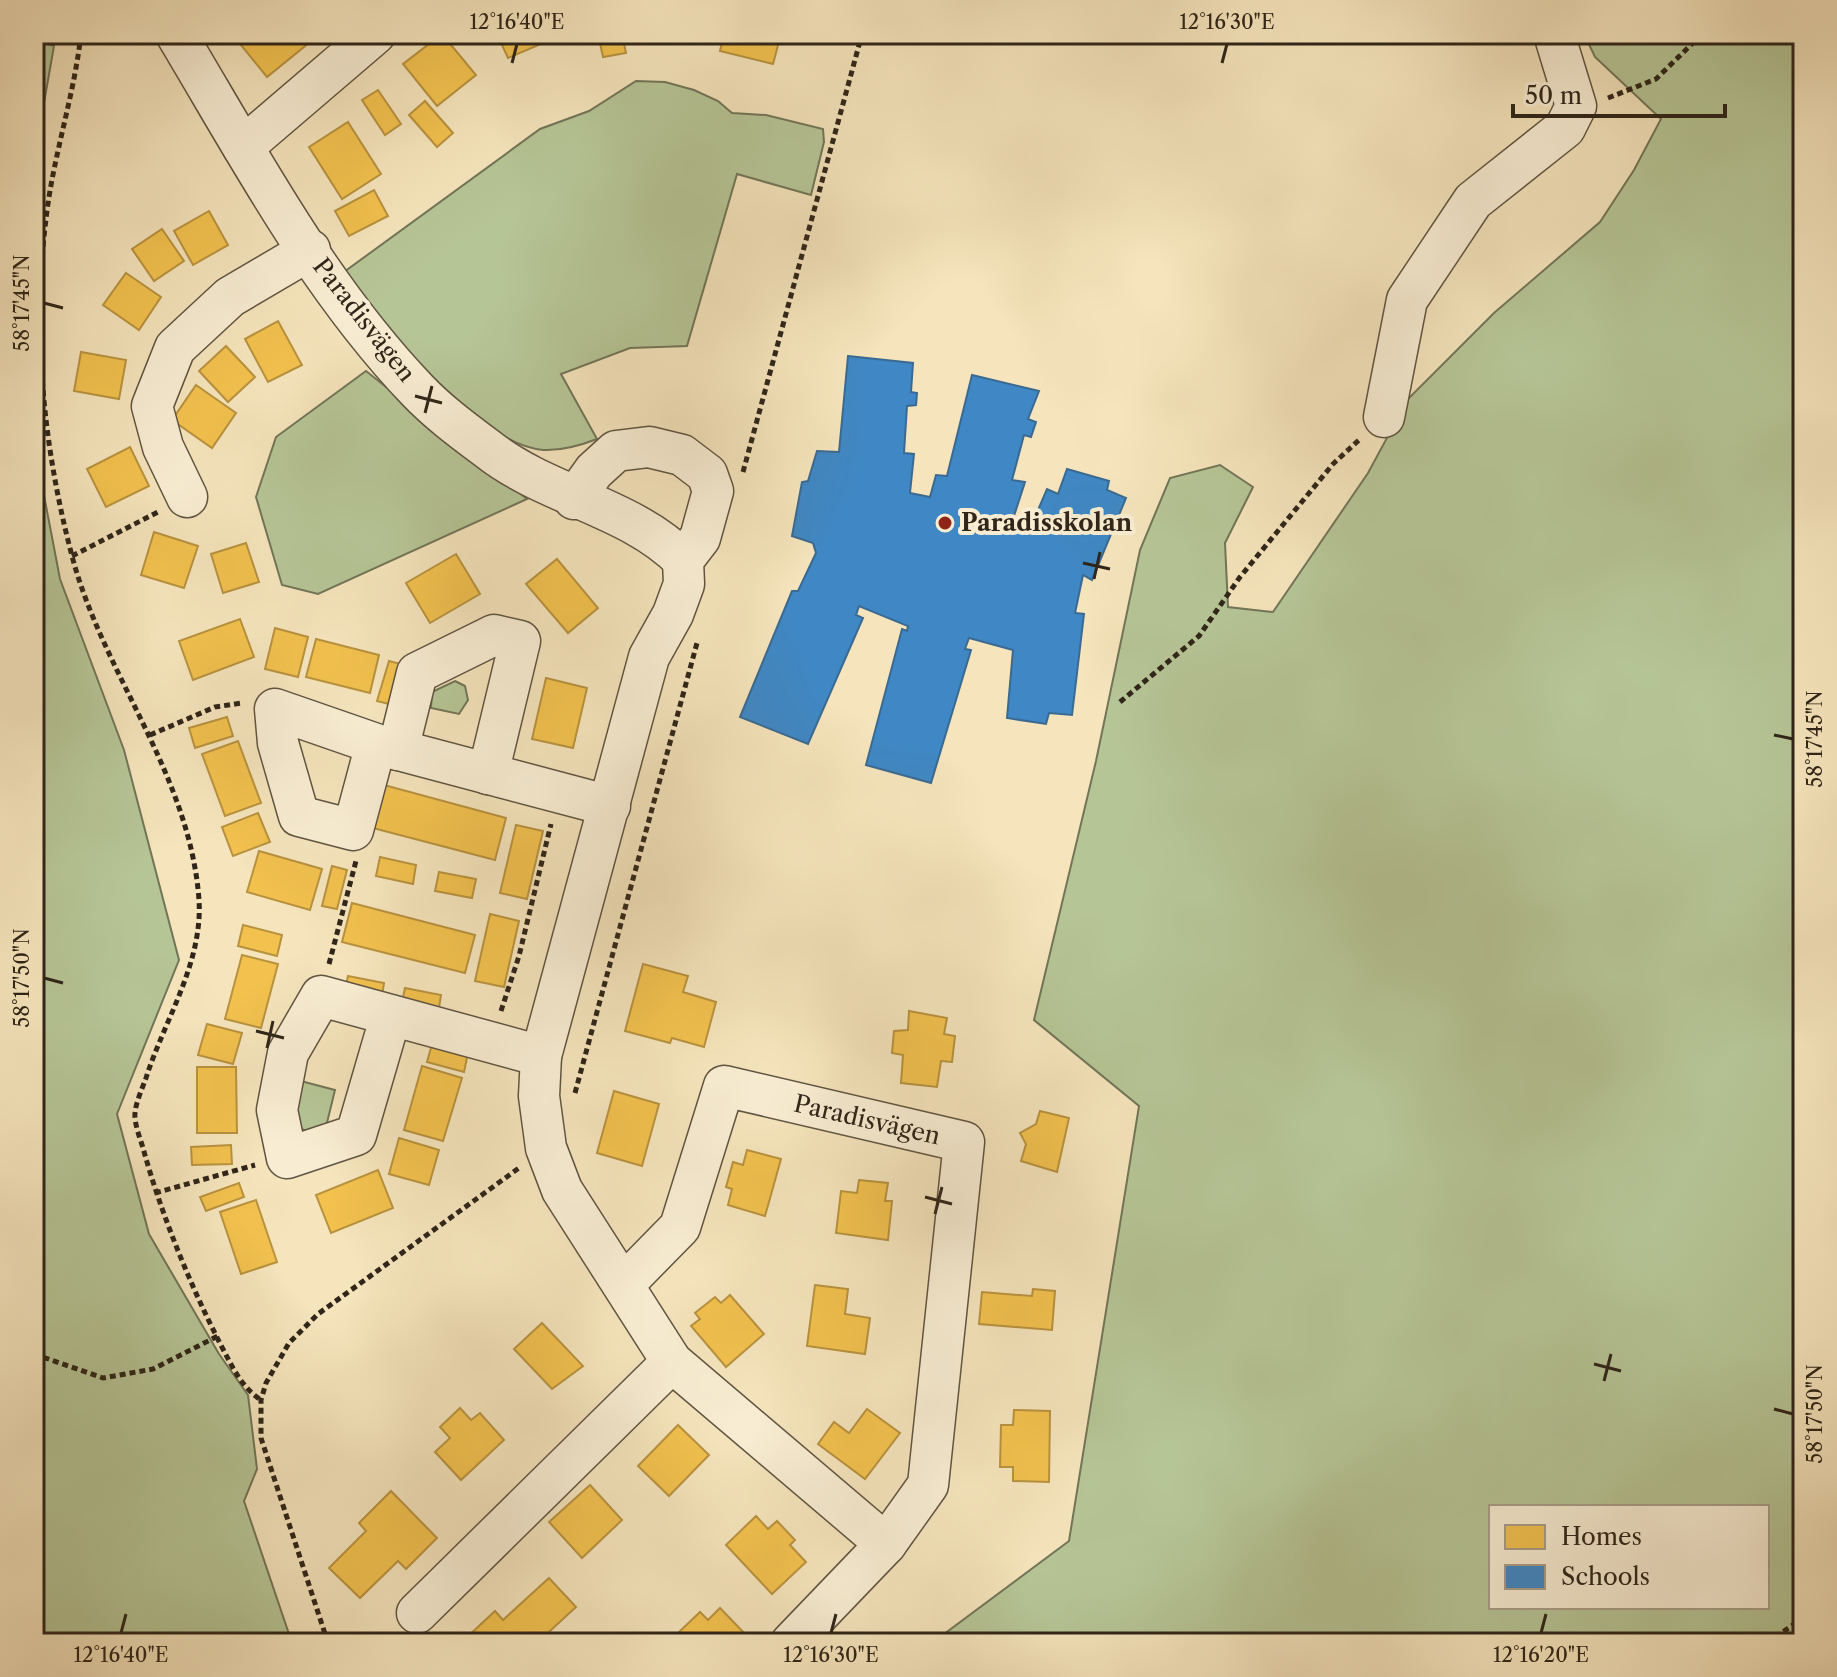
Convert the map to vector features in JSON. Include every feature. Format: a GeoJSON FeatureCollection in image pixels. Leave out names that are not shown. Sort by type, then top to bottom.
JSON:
{"type":"FeatureCollection","features":[{"type":"Feature","properties":{"kind":"street","name":"Paradisvägen"},"geometry":{"type":"LineString","coordinates":[[176,34],[243,147],[310,250],[365,330],[420,393],[491,452],[574,499],[659,536],[683,560]]}},
{"type":"Feature","properties":{"kind":"street"},"geometry":{"type":"LineString","coordinates":[[243,147],[375,34]]}},
{"type":"Feature","properties":{"kind":"street"},"geometry":{"type":"LineString","coordinates":[[1384,417],[1407,300],[1473,201],[1565,128],[1576,106],[1554,34]]}},
{"type":"Feature","properties":{"kind":"street","name":"Paradisvägen"},"geometry":{"type":"LineString","coordinates":[[187,497],[163,447],[152,406],[175,348],[230,297],[310,250]]}},
{"type":"Feature","properties":{"kind":"street"},"geometry":{"type":"LineString","coordinates":[[574,499],[594,471],[616,451],[649,447],[682,455],[707,474],[713,491],[700,538],[683,560],[684,584],[673,614],[649,657],[541,1056],[539,1096],[546,1148],[562,1190],[672,1362],[886,1544]]}},
{"type":"Feature","properties":{"kind":"street"},"geometry":{"type":"LineString","coordinates":[[488,774],[520,641],[494,635],[417,673],[387,747],[353,830],[299,816],[278,743],[275,709],[387,747],[488,774],[610,806]]}},
{"type":"Feature","properties":{"kind":"street"},"geometry":{"type":"LineString","coordinates":[[391,1015],[356,1135],[287,1158],[277,1110],[288,1053],[321,996],[391,1015],[491,1043],[541,1056]]}},
{"type":"Feature","properties":{"kind":"street","name":"Paradisvägen"},"geometry":{"type":"LineString","coordinates":[[624,1284],[680,1227],[724,1086],[964,1142],[928,1485],[886,1544],[791,1643]]}},
{"type":"Feature","properties":{"kind":"street"},"geometry":{"type":"LineString","coordinates":[[417,1613],[672,1362]]}},
{"type":"Feature","properties":{"kind":"path"},"geometry":{"type":"LineString","coordinates":[[81,34],[77,76],[46,216],[39,302],[38,393],[72,556],[100,632],[150,735],[188,832],[199,903],[190,969],[153,1056],[134,1115],[155,1193],[218,1336],[249,1392],[261,1400]]}},
{"type":"Feature","properties":{"kind":"path"},"geometry":{"type":"LineString","coordinates":[[1576,106],[1631,91],[1656,79],[1702,34]]}},
{"type":"Feature","properties":{"kind":"path"},"geometry":{"type":"LineString","coordinates":[[1120,702],[1199,636],[1240,577],[1333,464],[1384,417]]}},
{"type":"Feature","properties":{"kind":"path"},"geometry":{"type":"LineString","coordinates":[[72,556],[187,497]]}},
{"type":"Feature","properties":{"kind":"path"},"geometry":{"type":"LineString","coordinates":[[150,735],[215,707],[242,703],[275,709]]}},
{"type":"Feature","properties":{"kind":"path"},"geometry":{"type":"LineString","coordinates":[[491,1043],[519,956],[558,792]]}},
{"type":"Feature","properties":{"kind":"path"},"geometry":{"type":"LineString","coordinates":[[321,996],[356,862],[353,830]]}},
{"type":"Feature","properties":{"kind":"path"},"geometry":{"type":"LineString","coordinates":[[328,1643],[261,1438],[261,1400],[277,1362],[318,1314],[546,1148]]}},
{"type":"Feature","properties":{"kind":"path"},"geometry":{"type":"LineString","coordinates":[[155,1193],[287,1158]]}},
{"type":"Feature","properties":{"kind":"path"},"geometry":{"type":"LineString","coordinates":[[34,1354],[103,1378],[153,1369],[218,1336]]}},
{"type":"Feature","properties":{"kind":"path"},"geometry":{"type":"LineString","coordinates":[[1767,1643],[1803,1618]]}},
{"type":"Feature","properties":{"kind":"green space"},"geometry":{"type":"Polygon","coordinates":[[[1584,34],[1803,34],[1803,1643],[932,1643],[1069,1541],[1139,1106],[1034,1020],[1096,761],[1140,550],[1170,478],[1220,465],[1253,487],[1225,543],[1228,607],[1273,612],[1368,473],[1408,399],[1494,313],[1600,222],[1634,170],[1661,119],[1595,57],[1584,34]]]}},
{"type":"Feature","properties":{"kind":"green space"},"geometry":{"type":"Polygon","coordinates":[[[34,40],[54,46],[34,160],[34,40]]]}},
{"type":"Feature","properties":{"kind":"green space"},"geometry":{"type":"Polygon","coordinates":[[[636,81],[665,82],[694,90],[718,101],[732,113],[766,115],[823,129],[824,142],[811,195],[737,174],[687,346],[630,348],[561,374],[597,439],[570,448],[550,450],[516,443],[489,427],[433,378],[344,272],[540,129],[589,111],[636,81]]]}},
{"type":"Feature","properties":{"kind":"green space"},"geometry":{"type":"Polygon","coordinates":[[[366,371],[527,499],[318,594],[282,585],[256,497],[276,437],[366,371]]]}},
{"type":"Feature","properties":{"kind":"green space"},"geometry":{"type":"Polygon","coordinates":[[[34,443],[60,579],[124,750],[179,960],[117,1114],[149,1234],[219,1354],[248,1395],[257,1469],[244,1501],[292,1643],[34,1643],[34,443]]]}},
{"type":"Feature","properties":{"kind":"green space"},"geometry":{"type":"Polygon","coordinates":[[[455,681],[465,686],[468,700],[459,714],[431,708],[432,692],[455,681]]]}},
{"type":"Feature","properties":{"kind":"green space"},"geometry":{"type":"Polygon","coordinates":[[[297,1080],[335,1090],[324,1135],[285,1125],[297,1080]]]}},
{"type":"Feature","properties":{"kind":"building: Homes"},"geometry":{"type":"Polygon","coordinates":[[[232,34],[320,34],[267,77],[232,34]]]}},
{"type":"Feature","properties":{"kind":"building: Homes"},"geometry":{"type":"Polygon","coordinates":[[[442,34],[476,75],[437,106],[403,64],[442,34]]]}},
{"type":"Feature","properties":{"kind":"building: Homes"},"geometry":{"type":"Polygon","coordinates":[[[497,34],[536,34],[541,44],[508,58],[497,34]]]}},
{"type":"Feature","properties":{"kind":"building: Homes"},"geometry":{"type":"Polygon","coordinates":[[[598,34],[622,34],[626,53],[603,57],[598,34]]]}},
{"type":"Feature","properties":{"kind":"building: Homes"},"geometry":{"type":"Polygon","coordinates":[[[633,34],[673,34],[672,39],[633,34]]]}},
{"type":"Feature","properties":{"kind":"building: Homes"},"geometry":{"type":"Polygon","coordinates":[[[724,34],[781,34],[773,64],[720,51],[724,34]]]}},
{"type":"Feature","properties":{"kind":"building: Homes"},"geometry":{"type":"Polygon","coordinates":[[[378,90],[401,124],[385,135],[362,100],[378,90]]]}},
{"type":"Feature","properties":{"kind":"building: Homes"},"geometry":{"type":"Polygon","coordinates":[[[425,101],[453,133],[437,147],[409,115],[425,101]]]}},
{"type":"Feature","properties":{"kind":"building: Homes"},"geometry":{"type":"Polygon","coordinates":[[[348,122],[381,174],[342,199],[309,147],[348,122]]]}},
{"type":"Feature","properties":{"kind":"building: Homes"},"geometry":{"type":"Polygon","coordinates":[[[374,190],[388,216],[349,236],[335,211],[374,190]]]}},
{"type":"Feature","properties":{"kind":"building: Homes"},"geometry":{"type":"Polygon","coordinates":[[[209,211],[228,245],[193,265],[174,231],[209,211]]]}},
{"type":"Feature","properties":{"kind":"building: Homes"},"geometry":{"type":"Polygon","coordinates":[[[162,229],[184,261],[154,281],[132,249],[162,229]]]}},
{"type":"Feature","properties":{"kind":"building: Homes"},"geometry":{"type":"Polygon","coordinates":[[[126,273],[161,297],[139,330],[103,305],[126,273]]]}},
{"type":"Feature","properties":{"kind":"building: Homes"},"geometry":{"type":"Polygon","coordinates":[[[278,321],[302,365],[268,382],[245,339],[278,321]]]}},
{"type":"Feature","properties":{"kind":"building: Homes"},"geometry":{"type":"Polygon","coordinates":[[[226,346],[255,377],[228,402],[199,371],[226,346]]]}},
{"type":"Feature","properties":{"kind":"building: Homes"},"geometry":{"type":"Polygon","coordinates":[[[81,352],[126,360],[119,399],[74,391],[81,352]]]}},
{"type":"Feature","properties":{"kind":"building: Homes"},"geometry":{"type":"Polygon","coordinates":[[[196,385],[236,413],[212,448],[172,420],[196,385]]]}},
{"type":"Feature","properties":{"kind":"building: Homes"},"geometry":{"type":"Polygon","coordinates":[[[130,447],[149,486],[106,507],[87,469],[130,447]]]}},
{"type":"Feature","properties":{"kind":"building: Homes"},"geometry":{"type":"Polygon","coordinates":[[[154,532],[198,546],[184,588],[141,575],[154,532]]]}},
{"type":"Feature","properties":{"kind":"building: Homes"},"geometry":{"type":"Polygon","coordinates":[[[246,543],[259,582],[223,593],[211,554],[246,543]]]}},
{"type":"Feature","properties":{"kind":"building: Homes"},"geometry":{"type":"Polygon","coordinates":[[[456,554],[480,594],[430,623],[406,583],[456,554]]]}},
{"type":"Feature","properties":{"kind":"building: Homes"},"geometry":{"type":"Polygon","coordinates":[[[557,559],[598,608],[568,633],[526,584],[557,559]]]}},
{"type":"Feature","properties":{"kind":"building: Homes"},"geometry":{"type":"Polygon","coordinates":[[[240,619],[254,657],[193,680],[179,641],[240,619]]]}},
{"type":"Feature","properties":{"kind":"building: Homes"},"geometry":{"type":"Polygon","coordinates":[[[275,628],[308,637],[298,677],[265,669],[275,628]]]}},
{"type":"Feature","properties":{"kind":"building: Homes"},"geometry":{"type":"Polygon","coordinates":[[[316,639],[379,655],[370,693],[306,677],[316,639]]]}},
{"type":"Feature","properties":{"kind":"building: Homes"},"geometry":{"type":"Polygon","coordinates":[[[389,661],[408,666],[397,706],[377,701],[389,661]]]}},
{"type":"Feature","properties":{"kind":"building: Homes"},"geometry":{"type":"Polygon","coordinates":[[[546,678],[587,688],[573,748],[532,739],[546,678]]]}},
{"type":"Feature","properties":{"kind":"building: Homes"},"geometry":{"type":"Polygon","coordinates":[[[227,717],[233,736],[195,748],[189,728],[227,717]]]}},
{"type":"Feature","properties":{"kind":"building: Homes"},"geometry":{"type":"Polygon","coordinates":[[[238,741],[261,803],[225,816],[202,754],[238,741]]]}},
{"type":"Feature","properties":{"kind":"building: Homes"},"geometry":{"type":"Polygon","coordinates":[[[384,785],[506,818],[495,860],[373,828],[384,785]]]}},
{"type":"Feature","properties":{"kind":"building: Homes"},"geometry":{"type":"Polygon","coordinates":[[[258,813],[270,842],[233,856],[222,827],[258,813]]]}},
{"type":"Feature","properties":{"kind":"building: Homes"},"geometry":{"type":"Polygon","coordinates":[[[516,825],[543,831],[527,899],[500,893],[516,825]]]}},
{"type":"Feature","properties":{"kind":"building: Homes"},"geometry":{"type":"Polygon","coordinates":[[[259,851],[322,869],[310,910],[247,892],[259,851]]]}},
{"type":"Feature","properties":{"kind":"building: Homes"},"geometry":{"type":"Polygon","coordinates":[[[380,857],[416,865],[413,884],[376,876],[380,857]]]}},
{"type":"Feature","properties":{"kind":"building: Homes"},"geometry":{"type":"Polygon","coordinates":[[[332,866],[347,870],[337,909],[322,906],[332,866]]]}},
{"type":"Feature","properties":{"kind":"building: Homes"},"geometry":{"type":"Polygon","coordinates":[[[439,872],[476,879],[472,898],[435,891],[439,872]]]}},
{"type":"Feature","properties":{"kind":"building: Homes"},"geometry":{"type":"Polygon","coordinates":[[[352,903],[475,935],[465,973],[342,942],[352,903]]]}},
{"type":"Feature","properties":{"kind":"building: Homes"},"geometry":{"type":"Polygon","coordinates":[[[490,914],[519,921],[504,987],[475,981],[490,914]]]}},
{"type":"Feature","properties":{"kind":"building: Homes"},"geometry":{"type":"Polygon","coordinates":[[[243,925],[282,935],[277,956],[238,946],[243,925]]]}},
{"type":"Feature","properties":{"kind":"building: Homes"},"geometry":{"type":"Polygon","coordinates":[[[242,955],[278,964],[261,1028],[225,1019],[242,955]]]}},
{"type":"Feature","properties":{"kind":"building: Homes"},"geometry":{"type":"Polygon","coordinates":[[[643,964],[688,976],[683,992],[716,1002],[704,1047],[672,1038],[670,1043],[625,1031],[643,964]]]}},
{"type":"Feature","properties":{"kind":"building: Homes"},"geometry":{"type":"Polygon","coordinates":[[[348,976],[384,983],[381,1002],[344,995],[348,976]]]}},
{"type":"Feature","properties":{"kind":"building: Homes"},"geometry":{"type":"Polygon","coordinates":[[[405,988],[441,995],[438,1014],[401,1006],[405,988]]]}},
{"type":"Feature","properties":{"kind":"building: Homes"},"geometry":{"type":"Polygon","coordinates":[[[909,1011],[947,1018],[944,1034],[955,1036],[952,1062],[941,1061],[937,1087],[901,1083],[903,1055],[892,1053],[894,1031],[908,1030],[909,1011]]]}},
{"type":"Feature","properties":{"kind":"building: Homes"},"geometry":{"type":"Polygon","coordinates":[[[207,1024],[242,1033],[233,1064],[198,1055],[207,1024]]]}},
{"type":"Feature","properties":{"kind":"building: Homes"},"geometry":{"type":"Polygon","coordinates":[[[432,1044],[468,1053],[464,1072],[427,1062],[432,1044]]]}},
{"type":"Feature","properties":{"kind":"building: Homes"},"geometry":{"type":"Polygon","coordinates":[[[422,1066],[462,1078],[443,1141],[404,1130],[422,1066]]]}},
{"type":"Feature","properties":{"kind":"building: Homes"},"geometry":{"type":"Polygon","coordinates":[[[197,1067],[236,1067],[237,1133],[197,1133],[197,1067]]]}},
{"type":"Feature","properties":{"kind":"building: Homes"},"geometry":{"type":"Polygon","coordinates":[[[614,1091],[659,1104],[642,1166],[597,1153],[614,1091]]]}},
{"type":"Feature","properties":{"kind":"building: Homes"},"geometry":{"type":"Polygon","coordinates":[[[1040,1111],[1069,1118],[1057,1172],[1021,1161],[1026,1144],[1020,1133],[1036,1124],[1040,1111]]]}},
{"type":"Feature","properties":{"kind":"building: Homes"},"geometry":{"type":"Polygon","coordinates":[[[399,1138],[439,1150],[429,1185],[389,1174],[399,1138]]]}},
{"type":"Feature","properties":{"kind":"building: Homes"},"geometry":{"type":"Polygon","coordinates":[[[231,1145],[232,1164],[192,1165],[191,1147],[231,1145]]]}},
{"type":"Feature","properties":{"kind":"building: Homes"},"geometry":{"type":"Polygon","coordinates":[[[747,1150],[781,1159],[765,1216],[728,1205],[732,1189],[726,1187],[733,1162],[743,1165],[747,1150]]]}},
{"type":"Feature","properties":{"kind":"building: Homes"},"geometry":{"type":"Polygon","coordinates":[[[378,1170],[393,1208],[331,1233],[316,1195],[378,1170]]]}},
{"type":"Feature","properties":{"kind":"building: Homes"},"geometry":{"type":"Polygon","coordinates":[[[859,1180],[888,1183],[885,1201],[892,1201],[888,1240],[836,1233],[841,1191],[857,1193],[859,1180]]]}},
{"type":"Feature","properties":{"kind":"building: Homes"},"geometry":{"type":"Polygon","coordinates":[[[239,1183],[244,1197],[206,1211],[200,1197],[239,1183]]]}},
{"type":"Feature","properties":{"kind":"building: Homes"},"geometry":{"type":"Polygon","coordinates":[[[256,1200],[277,1262],[241,1274],[220,1212],[256,1200]]]}},
{"type":"Feature","properties":{"kind":"building: Homes"},"geometry":{"type":"Polygon","coordinates":[[[815,1285],[848,1289],[845,1314],[870,1318],[865,1354],[807,1346],[815,1285]]]}},
{"type":"Feature","properties":{"kind":"building: Homes"},"geometry":{"type":"Polygon","coordinates":[[[1033,1289],[1055,1291],[1052,1330],[979,1324],[982,1292],[1032,1296],[1033,1289]]]}},
{"type":"Feature","properties":{"kind":"building: Homes"},"geometry":{"type":"Polygon","coordinates":[[[730,1295],[764,1334],[726,1367],[691,1326],[700,1319],[695,1313],[715,1297],[721,1303],[730,1295]]]}},
{"type":"Feature","properties":{"kind":"building: Homes"},"geometry":{"type":"Polygon","coordinates":[[[542,1323],[583,1366],[552,1389],[514,1349],[542,1323]]]}},
{"type":"Feature","properties":{"kind":"building: Homes"},"geometry":{"type":"Polygon","coordinates":[[[460,1408],[471,1420],[480,1413],[504,1440],[461,1480],[435,1452],[450,1438],[440,1427],[460,1408]]]}},
{"type":"Feature","properties":{"kind":"building: Homes"},"geometry":{"type":"Polygon","coordinates":[[[867,1409],[900,1433],[865,1479],[818,1444],[834,1422],[849,1433],[867,1409]]]}},
{"type":"Feature","properties":{"kind":"building: Homes"},"geometry":{"type":"Polygon","coordinates":[[[1014,1410],[1050,1411],[1049,1482],[1013,1481],[1013,1467],[1000,1467],[1001,1425],[1013,1425],[1014,1410]]]}},
{"type":"Feature","properties":{"kind":"building: Homes"},"geometry":{"type":"Polygon","coordinates":[[[678,1425],[709,1455],[669,1496],[638,1466],[678,1425]]]}},
{"type":"Feature","properties":{"kind":"building: Homes"},"geometry":{"type":"Polygon","coordinates":[[[590,1485],[622,1520],[582,1558],[549,1522],[590,1485]]]}},
{"type":"Feature","properties":{"kind":"building: Homes"},"geometry":{"type":"Polygon","coordinates":[[[391,1491],[437,1538],[406,1569],[398,1561],[360,1598],[329,1568],[366,1531],[359,1523],[391,1491]]]}},
{"type":"Feature","properties":{"kind":"building: Homes"},"geometry":{"type":"Polygon","coordinates":[[[756,1516],[768,1529],[777,1521],[795,1540],[790,1545],[806,1562],[772,1594],[726,1545],[756,1516]]]}},
{"type":"Feature","properties":{"kind":"building: Homes"},"geometry":{"type":"Polygon","coordinates":[[[549,1578],[576,1607],[537,1643],[470,1643],[466,1638],[495,1611],[503,1620],[549,1578]]]}},
{"type":"Feature","properties":{"kind":"building: Homes"},"geometry":{"type":"Polygon","coordinates":[[[720,1608],[749,1638],[744,1643],[683,1643],[686,1641],[678,1633],[700,1612],[708,1620],[720,1608]]]}},
{"type":"Feature","properties":{"kind":"building: Schools"},"geometry":{"type":"Polygon","coordinates":[[[848,356],[913,363],[911,392],[917,393],[916,405],[907,406],[904,453],[914,454],[910,493],[930,497],[936,475],[947,476],[972,375],[1039,391],[1028,419],[1036,422],[1031,437],[1024,435],[1012,480],[1025,482],[1013,519],[1032,524],[1047,489],[1058,494],[1067,469],[1109,481],[1107,490],[1126,498],[1092,580],[1083,575],[1075,613],[1084,614],[1072,715],[1049,713],[1046,724],[1007,718],[1013,650],[969,638],[965,649],[971,650],[931,783],[866,765],[902,629],[907,631],[908,626],[859,606],[856,615],[863,618],[808,744],[740,717],[792,591],[798,591],[816,553],[813,543],[792,536],[802,482],[808,481],[817,451],[839,452],[848,356]]]}},
{"type":"Feature","properties":{"kind":"place","name":"Paradisskolan"},"geometry":{"type":"Point","coordinates":[945,523]}}]}
